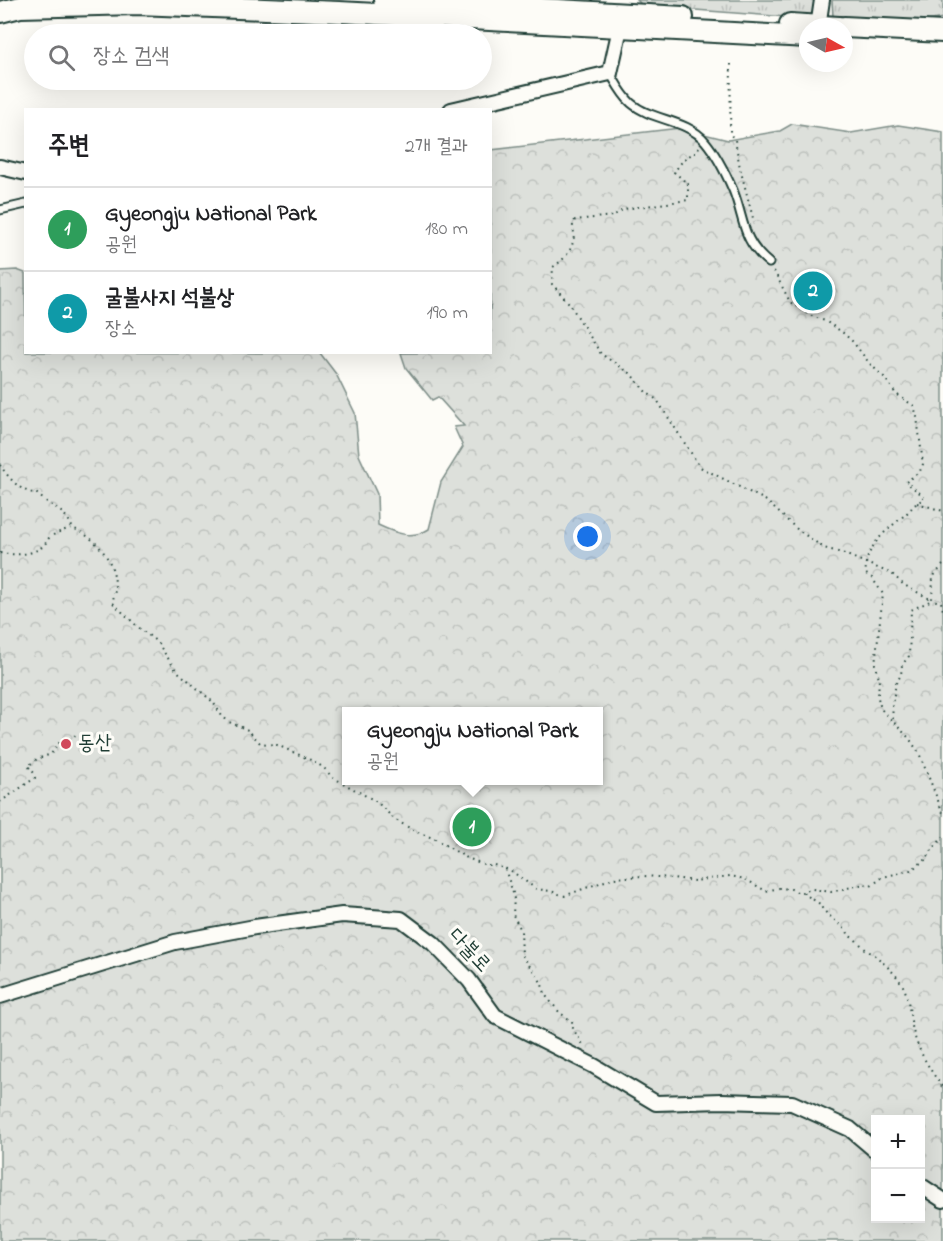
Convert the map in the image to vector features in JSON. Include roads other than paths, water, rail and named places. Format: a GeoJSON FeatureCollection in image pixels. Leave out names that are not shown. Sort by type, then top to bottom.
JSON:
{"type":"FeatureCollection","features":[{"type":"Feature","properties":{"kind":"street"},"geometry":{"type":"LineString","coordinates":[[384,0],[622,14],[799,29]]}},
{"type":"Feature","properties":{"kind":"street"},"geometry":{"type":"LineString","coordinates":[[818,18],[822,0]]}},
{"type":"Feature","properties":{"kind":"street"},"geometry":{"type":"LineString","coordinates":[[0,12],[20,7],[137,2],[622,14]]}},
{"type":"Feature","properties":{"kind":"street"},"geometry":{"type":"LineString","coordinates":[[460,108],[610,73],[622,14]]}},
{"type":"Feature","properties":{"kind":"street"},"geometry":{"type":"LineString","coordinates":[[853,27],[943,32]]}},
{"type":"Feature","properties":{"kind":"street"},"geometry":{"type":"LineString","coordinates":[[853,39],[943,43]]}},
{"type":"Feature","properties":{"kind":"street"},"geometry":{"type":"LineString","coordinates":[[0,167],[24,173]]}},
{"type":"Feature","properties":{"kind":"street","name":"다불로"},"geometry":{"type":"LineString","coordinates":[[0,996],[175,942],[255,927],[342,915],[401,919],[433,943],[462,972],[495,1016],[591,1065],[656,1103],[722,1101],[792,1103],[850,1130],[871,1147]]}},
{"type":"Feature","properties":{"kind":"street"},"geometry":{"type":"LineString","coordinates":[[925,1188],[943,1200]]}},
{"type":"Feature","properties":{"kind":"lane"},"geometry":{"type":"LineString","coordinates":[[610,73],[632,104],[692,130],[703,139],[732,188],[747,238],[756,252],[769,263]]}},
{"type":"Feature","properties":{"kind":"lane"},"geometry":{"type":"LineString","coordinates":[[0,210],[24,204]]}},
{"type":"Feature","properties":{"kind":"place","name":"굴불사지 석불상"},"geometry":{"type":"Point","coordinates":[813,291]}},
{"type":"Feature","properties":{"kind":"place","name":"동산"},"geometry":{"type":"Point","coordinates":[66,744]}},
{"type":"Feature","properties":{"kind":"place","name":"Gyeongju National Park"},"geometry":{"type":"Point","coordinates":[472,827]}}]}
